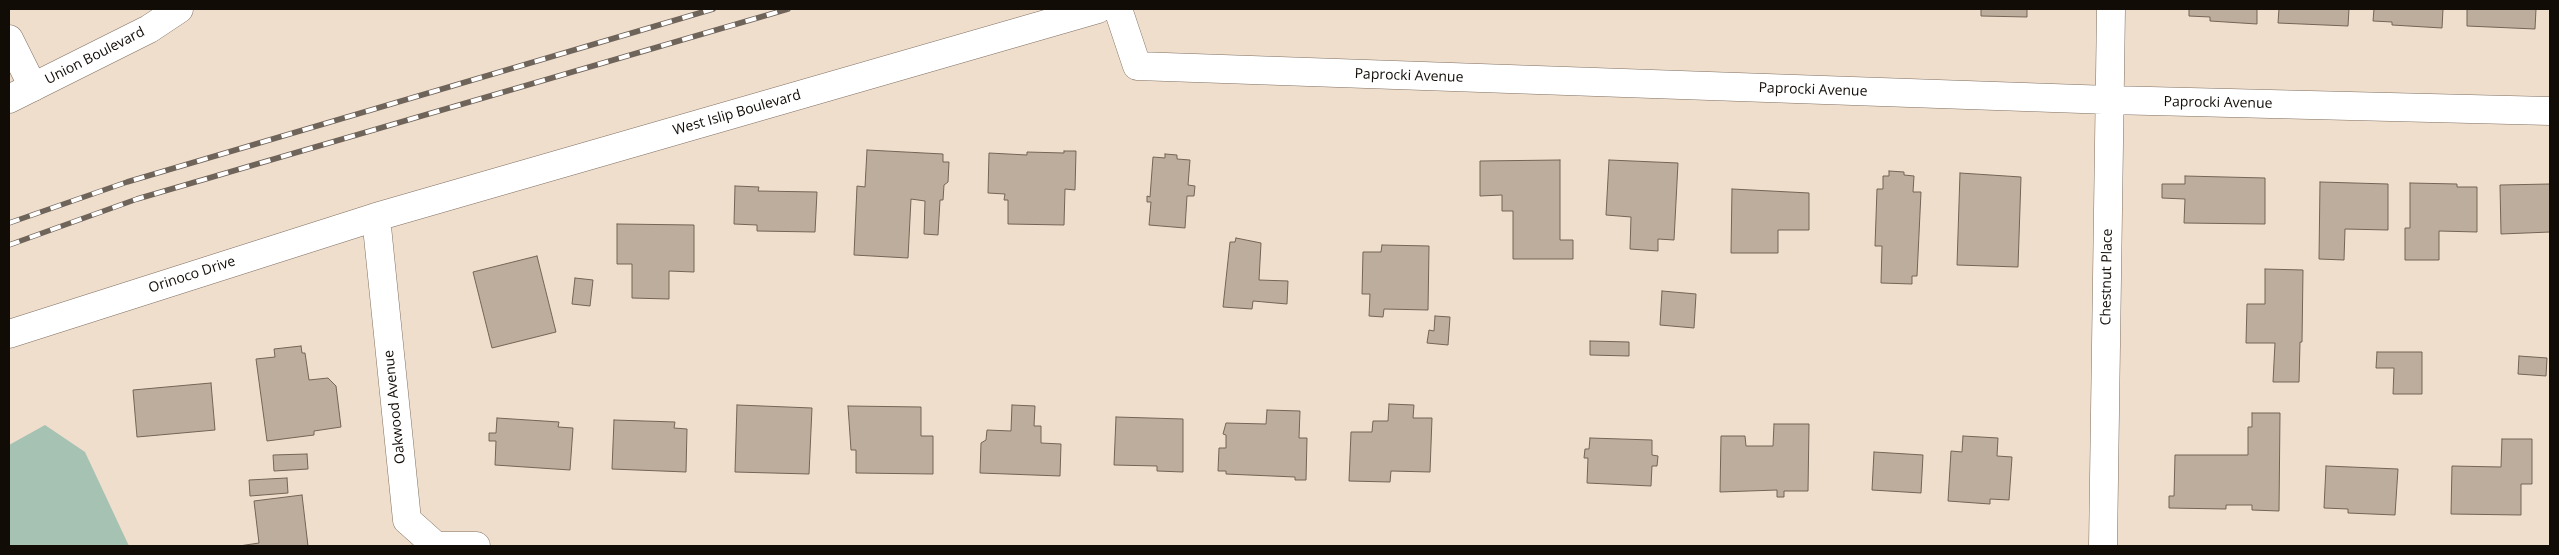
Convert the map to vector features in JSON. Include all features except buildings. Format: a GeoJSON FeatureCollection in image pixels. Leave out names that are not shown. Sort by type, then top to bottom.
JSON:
{"type":"FeatureCollection","features":[{"type":"Feature","properties":{"kind":"street","name":"Union Boulevard"},"geometry":{"type":"LineString","coordinates":[[9,99],[149,29],[179,9]]}},
{"type":"Feature","properties":{"kind":"street","name":"West Islip Boulevard"},"geometry":{"type":"LineString","coordinates":[[376,216],[1098,9]]}},
{"type":"Feature","properties":{"kind":"street","name":"Paprocki Avenue"},"geometry":{"type":"LineString","coordinates":[[1118,9],[1137,66],[2110,100],[2550,111]]}},
{"type":"Feature","properties":{"kind":"street","name":"Chestnut Place"},"geometry":{"type":"LineString","coordinates":[[2104,546],[2111,9]]}},
{"type":"Feature","properties":{"kind":"street"},"geometry":{"type":"LineString","coordinates":[[9,39],[33,87]]}},
{"type":"Feature","properties":{"kind":"street","name":"Orinoco Drive"},"geometry":{"type":"LineString","coordinates":[[9,334],[376,216]]}},
{"type":"Feature","properties":{"kind":"street","name":"Oakwood Avenue"},"geometry":{"type":"LineString","coordinates":[[376,216],[407,520],[436,546],[476,546]]}},
{"type":"Feature","properties":{"kind":"green space"},"geometry":{"type":"Polygon","coordinates":[[[45,425],[85,452],[129,546],[9,546],[9,445],[45,425]]]}},
{"type":"Feature","properties":{"kind":"railway"},"geometry":{"type":"LineString","coordinates":[[9,223],[127,182],[713,9]]}},
{"type":"Feature","properties":{"kind":"railway"},"geometry":{"type":"LineString","coordinates":[[9,245],[137,199],[788,9]]}}]}
